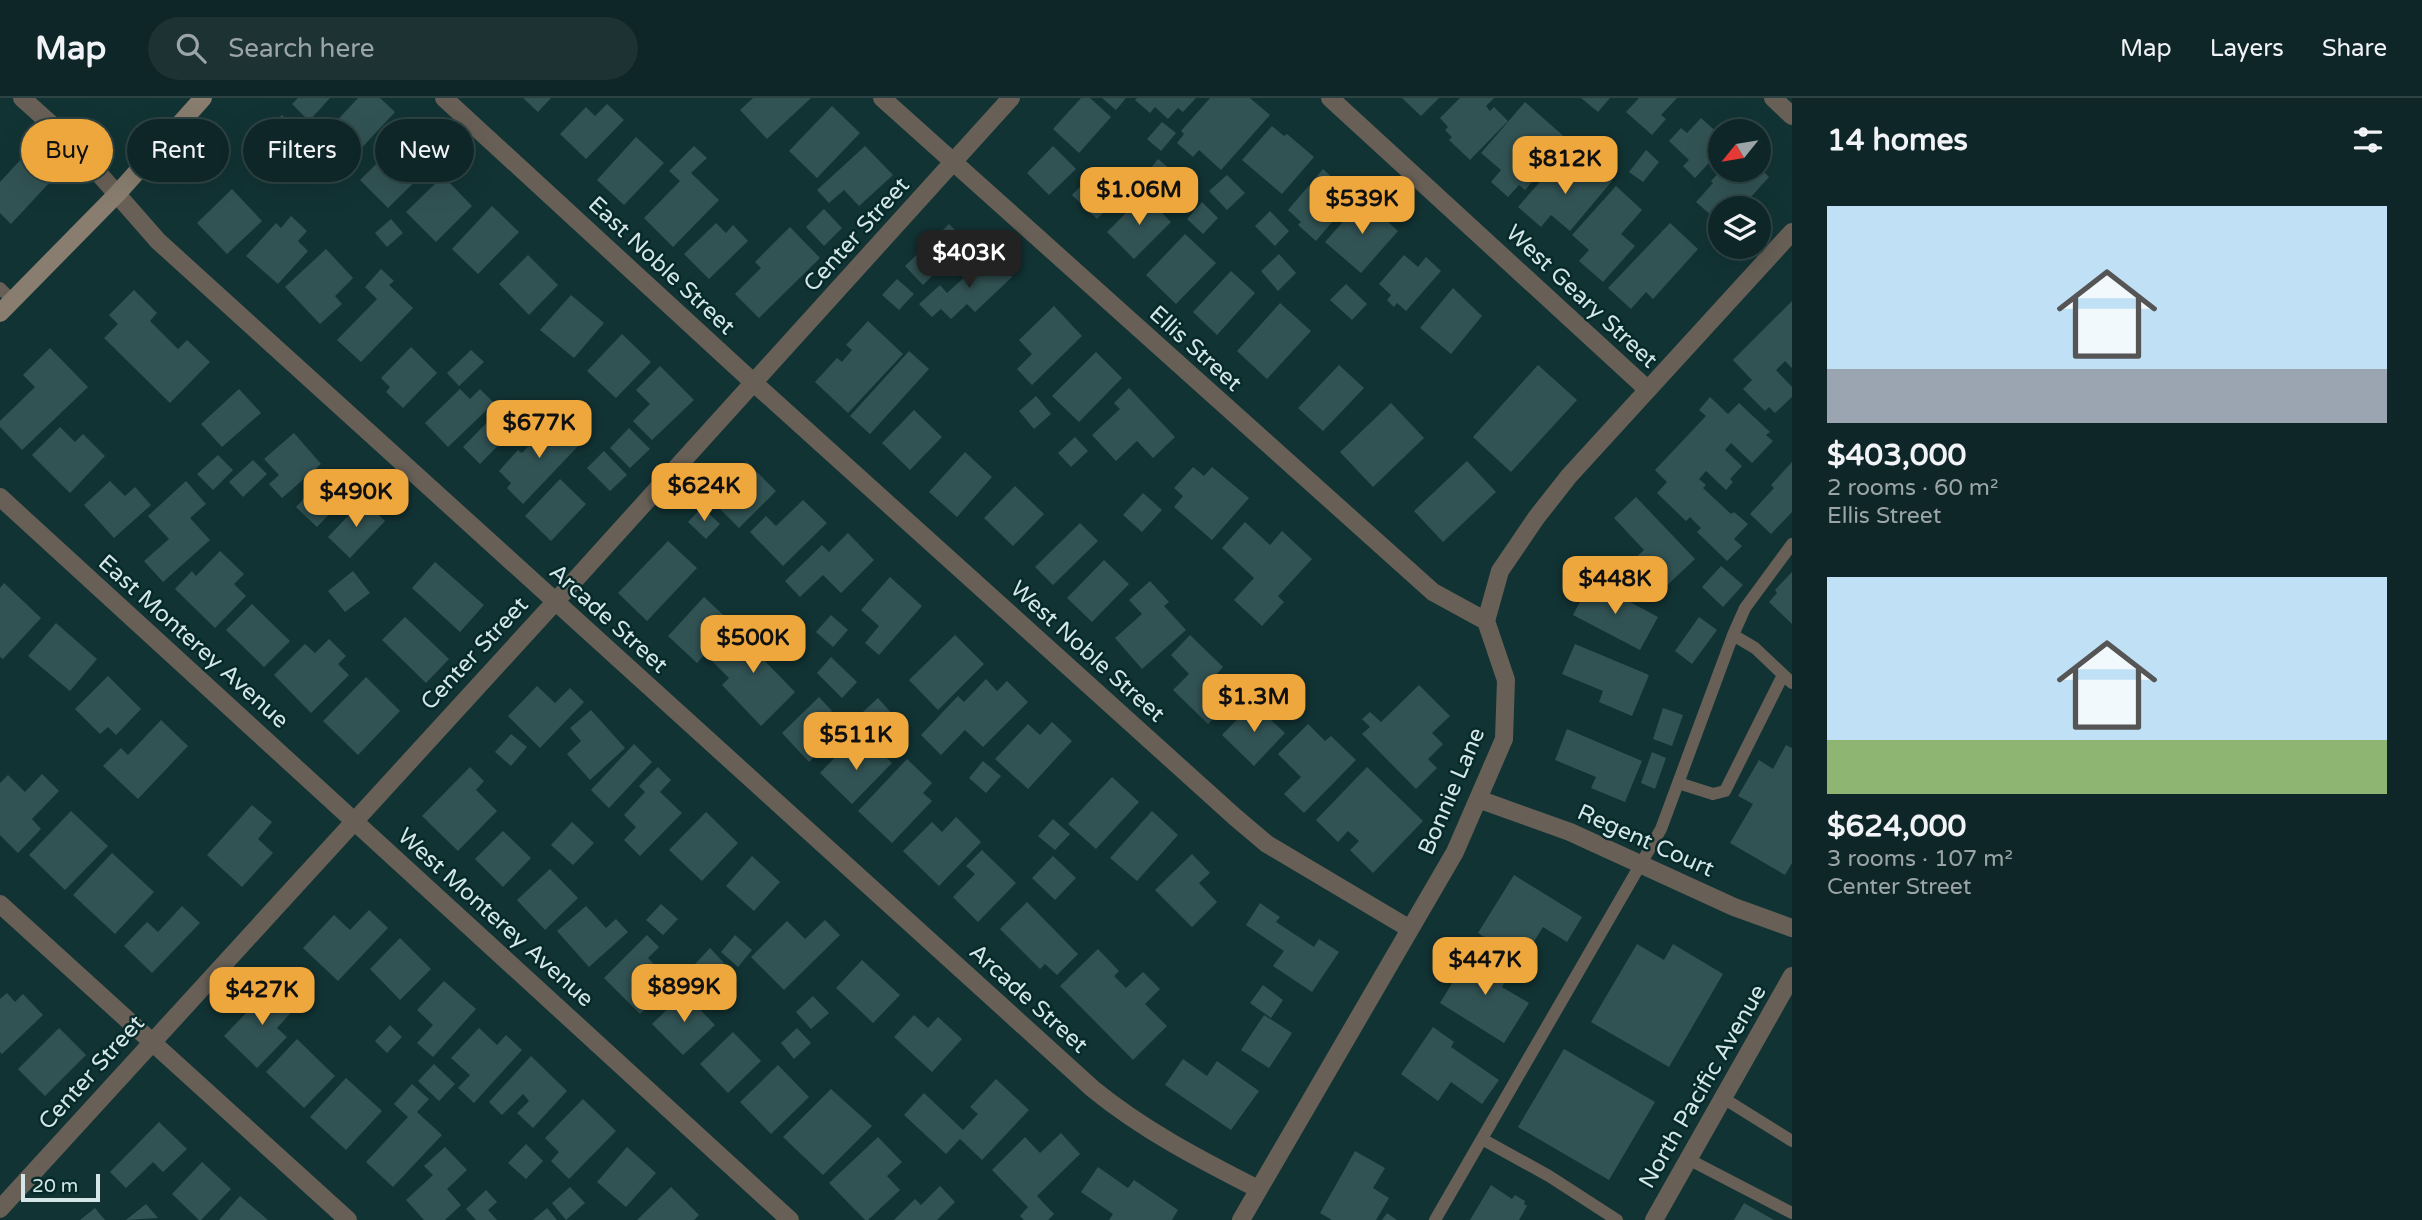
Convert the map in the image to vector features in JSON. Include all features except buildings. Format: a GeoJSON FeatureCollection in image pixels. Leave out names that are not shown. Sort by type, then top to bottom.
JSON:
{"type":"FeatureCollection","features":[{"type":"Feature","properties":{"kind":"main road"},"geometry":{"type":"LineString","coordinates":[[4,300],[118,193],[203,98]]}},
{"type":"Feature","properties":{"kind":"street","name":"Arcade Street"},"geometry":{"type":"LineString","coordinates":[[22,98],[73,144],[158,241],[1101,1096],[1117,1109],[1206,1163],[1258,1189]]}},
{"type":"Feature","properties":{"kind":"street","name":"East Noble Street"},"geometry":{"type":"LineString","coordinates":[[444,98],[754,383]]}},
{"type":"Feature","properties":{"kind":"street","name":"Ellis Street"},"geometry":{"type":"LineString","coordinates":[[882,98],[1433,592],[1486,621]]}},
{"type":"Feature","properties":{"kind":"street","name":"Center Street"},"geometry":{"type":"LineString","coordinates":[[0,1209],[1011,98]]}},
{"type":"Feature","properties":{"kind":"street","name":"West Geary Street"},"geometry":{"type":"LineString","coordinates":[[1330,98],[1647,389]]}},
{"type":"Feature","properties":{"kind":"street"},"geometry":{"type":"LineString","coordinates":[[1773,98],[1792,116]]}},
{"type":"Feature","properties":{"kind":"street"},"geometry":{"type":"LineString","coordinates":[[1486,621],[1500,571],[1569,476],[1792,232]]}},
{"type":"Feature","properties":{"kind":"street","name":"West Noble Street"},"geometry":{"type":"LineString","coordinates":[[754,383],[1259,837],[1410,929]]}},
{"type":"Feature","properties":{"kind":"street","name":"East Monterey Avenue"},"geometry":{"type":"LineString","coordinates":[[0,498],[354,821]]}},
{"type":"Feature","properties":{"kind":"street","name":"Bonnie Lane"},"geometry":{"type":"LineString","coordinates":[[1241,1220],[1455,852],[1504,739],[1506,680],[1486,621]]}},
{"type":"Feature","properties":{"kind":"street","name":"Regent Court"},"geometry":{"type":"LineString","coordinates":[[1478,799],[1570,832],[1734,907],[1792,928]]}},
{"type":"Feature","properties":{"kind":"street","name":"West Monterey Avenue"},"geometry":{"type":"LineString","coordinates":[[354,821],[790,1220]]}},
{"type":"Feature","properties":{"kind":"street"},"geometry":{"type":"LineString","coordinates":[[0,904],[348,1220]]}},
{"type":"Feature","properties":{"kind":"street","name":"North Pacific Avenue"},"geometry":{"type":"LineString","coordinates":[[1654,1220],[1792,976]]}},
{"type":"Feature","properties":{"kind":"lane"},"geometry":{"type":"LineString","coordinates":[[1435,1220],[1661,829],[1745,608],[1792,544]]}},
{"type":"Feature","properties":{"kind":"lane"},"geometry":{"type":"LineString","coordinates":[[1678,783],[1713,794],[1725,791],[1787,679],[1755,649],[1733,635]]}},
{"type":"Feature","properties":{"kind":"lane"},"geometry":{"type":"LineString","coordinates":[[1723,1098],[1792,1141]]}},
{"type":"Feature","properties":{"kind":"lane"},"geometry":{"type":"LineString","coordinates":[[1482,1139],[1549,1176],[1617,1220]]}},
{"type":"Feature","properties":{"kind":"lane"},"geometry":{"type":"LineString","coordinates":[[1688,1159],[1792,1213]]}}]}
